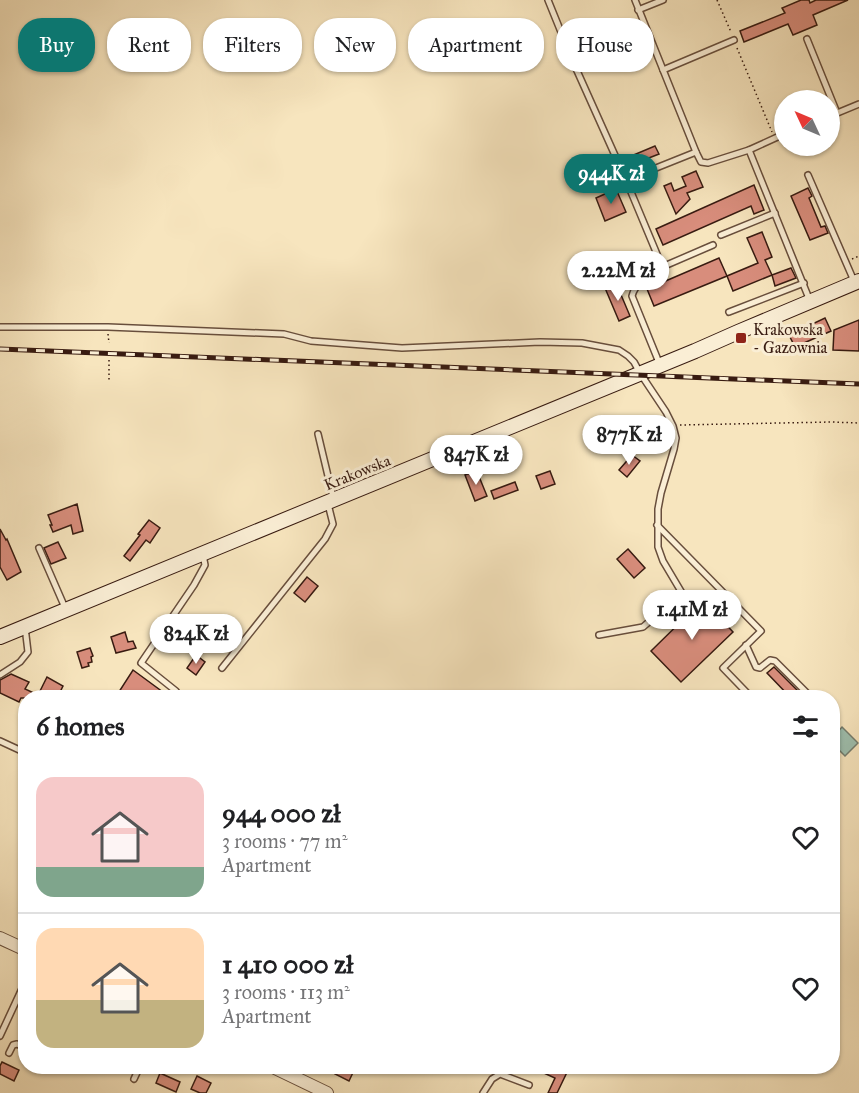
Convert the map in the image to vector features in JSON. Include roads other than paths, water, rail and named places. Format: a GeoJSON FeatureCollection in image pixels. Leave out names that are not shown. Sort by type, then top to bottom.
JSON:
{"type":"FeatureCollection","features":[{"type":"Feature","properties":{"kind":"main road","name":"Krakowska"},"geometry":{"type":"LineString","coordinates":[[0,637],[857,282]]}},
{"type":"Feature","properties":{"kind":"street"},"geometry":{"type":"LineString","coordinates":[[0,938],[18,946]]}},
{"type":"Feature","properties":{"kind":"street"},"geometry":{"type":"LineString","coordinates":[[288,1074],[327,1093]]}},
{"type":"Feature","properties":{"kind":"lane"},"geometry":{"type":"LineString","coordinates":[[548,0],[664,272],[640,283],[632,296],[660,365]]}},
{"type":"Feature","properties":{"kind":"lane"},"geometry":{"type":"LineString","coordinates":[[634,0],[701,162],[705,164],[749,150],[774,138]]}},
{"type":"Feature","properties":{"kind":"lane"},"geometry":{"type":"LineString","coordinates":[[638,10],[663,0]]}},
{"type":"Feature","properties":{"kind":"lane"},"geometry":{"type":"LineString","coordinates":[[807,39],[828,90]]}},
{"type":"Feature","properties":{"kind":"lane"},"geometry":{"type":"LineString","coordinates":[[663,70],[734,40]]}},
{"type":"Feature","properties":{"kind":"lane"},"geometry":{"type":"LineString","coordinates":[[840,111],[859,104]]}},
{"type":"Feature","properties":{"kind":"lane"},"geometry":{"type":"LineString","coordinates":[[749,150],[810,301]]}},
{"type":"Feature","properties":{"kind":"lane"},"geometry":{"type":"LineString","coordinates":[[626,180],[696,152]]}},
{"type":"Feature","properties":{"kind":"lane"},"geometry":{"type":"LineString","coordinates":[[808,175],[857,282]]}},
{"type":"Feature","properties":{"kind":"lane"},"geometry":{"type":"LineString","coordinates":[[721,235],[775,213]]}},
{"type":"Feature","properties":{"kind":"lane"},"geometry":{"type":"LineString","coordinates":[[662,267],[713,245]]}},
{"type":"Feature","properties":{"kind":"lane"},"geometry":{"type":"LineString","coordinates":[[729,312],[804,283]]}},
{"type":"Feature","properties":{"kind":"lane"},"geometry":{"type":"LineString","coordinates":[[0,327],[108,327],[284,334],[311,341],[402,348],[540,342],[582,343],[619,351],[634,362],[673,426],[674,449],[658,508],[658,547],[663,561],[682,593],[643,627],[599,635]]}},
{"type":"Feature","properties":{"kind":"lane"},"geometry":{"type":"LineString","coordinates":[[222,668],[325,539],[333,524],[318,434]]}},
{"type":"Feature","properties":{"kind":"lane"},"geometry":{"type":"LineString","coordinates":[[657,525],[761,631],[723,668],[744,690]]}},
{"type":"Feature","properties":{"kind":"lane"},"geometry":{"type":"LineString","coordinates":[[39,548],[66,610]]}},
{"type":"Feature","properties":{"kind":"lane"},"geometry":{"type":"LineString","coordinates":[[175,690],[141,663],[194,585],[205,565],[203,554]]}},
{"type":"Feature","properties":{"kind":"lane"},"geometry":{"type":"LineString","coordinates":[[0,675],[20,662],[28,652],[25,627]]}},
{"type":"Feature","properties":{"kind":"lane"},"geometry":{"type":"LineString","coordinates":[[746,645],[756,667],[760,668],[770,660],[775,661],[804,690]]}},
{"type":"Feature","properties":{"kind":"lane"},"geometry":{"type":"LineString","coordinates":[[0,741],[18,749]]}},
{"type":"Feature","properties":{"kind":"lane"},"geometry":{"type":"LineString","coordinates":[[0,1036],[18,997]]}},
{"type":"Feature","properties":{"kind":"lane"},"geometry":{"type":"LineString","coordinates":[[9,1053],[13,1045],[18,1045]]}},
{"type":"Feature","properties":{"kind":"lane"},"geometry":{"type":"LineString","coordinates":[[134,1079],[136,1074]]}},
{"type":"Feature","properties":{"kind":"lane"},"geometry":{"type":"LineString","coordinates":[[483,1093],[492,1079],[500,1074],[529,1085]]}},
{"type":"Feature","properties":{"kind":"railway"},"geometry":{"type":"LineString","coordinates":[[0,349],[859,384]]}},
{"type":"Feature","properties":{"kind":"place","name":"Krakowska - Gazownia"},"geometry":{"type":"Point","coordinates":[741,338]}}]}
